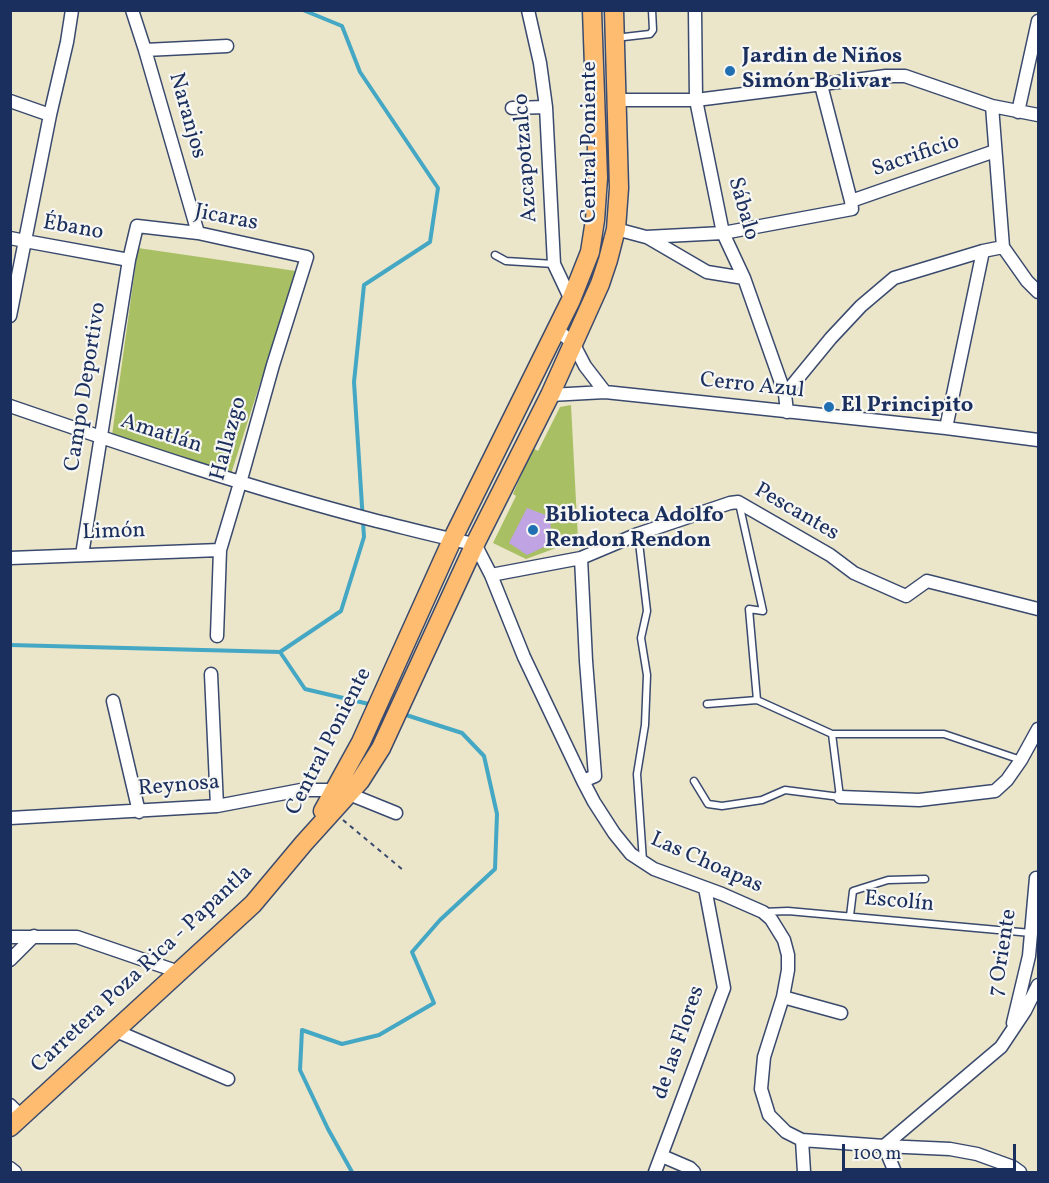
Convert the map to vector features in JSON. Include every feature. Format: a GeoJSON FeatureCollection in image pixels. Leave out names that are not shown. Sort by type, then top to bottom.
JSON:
{"type":"FeatureCollection","features":[{"type":"Feature","properties":{"kind":"main road","name":"Central Poniente"},"geometry":{"type":"LineString","coordinates":[[304,843],[333,811],[361,742],[452,540],[571,300],[590,252],[598,178],[592,10]]}},
{"type":"Feature","properties":{"kind":"main road","name":"Central Poniente"},"geometry":{"type":"LineString","coordinates":[[304,843],[342,792],[360,781],[381,748],[476,544],[550,395],[600,284],[616,229],[619,188],[614,10]]}},
{"type":"Feature","properties":{"kind":"main road","name":"Carretera Poza Rica - Papantla"},"geometry":{"type":"LineString","coordinates":[[14,1116],[116,1031],[253,904],[304,843]]}},
{"type":"Feature","properties":{"kind":"street"},"geometry":{"type":"LineString","coordinates":[[10,316],[72,10]]}},
{"type":"Feature","properties":{"kind":"street","name":"Naranjos"},"geometry":{"type":"LineString","coordinates":[[132,10],[146,50],[198,233]]}},
{"type":"Feature","properties":{"kind":"street","name":"Sábalo"},"geometry":{"type":"LineString","coordinates":[[695,10],[696,100],[723,233],[744,278],[785,394],[787,412]]}},
{"type":"Feature","properties":{"kind":"street","name":"Azcapotzalco"},"geometry":{"type":"LineString","coordinates":[[532,11],[546,107],[554,264],[571,300]]}},
{"type":"Feature","properties":{"kind":"street"},"geometry":{"type":"LineString","coordinates":[[1018,112],[1038,21]]}},
{"type":"Feature","properties":{"kind":"street"},"geometry":{"type":"LineString","coordinates":[[146,50],[227,46]]}},
{"type":"Feature","properties":{"kind":"street"},"geometry":{"type":"LineString","coordinates":[[616,100],[696,100],[886,76],[905,76],[992,106],[1038,115]]}},
{"type":"Feature","properties":{"kind":"street"},"geometry":{"type":"LineString","coordinates":[[821,85],[851,205]]}},
{"type":"Feature","properties":{"kind":"street"},"geometry":{"type":"LineString","coordinates":[[10,101],[50,115]]}},
{"type":"Feature","properties":{"kind":"street"},"geometry":{"type":"LineString","coordinates":[[992,106],[1003,247],[1038,292]]}},
{"type":"Feature","properties":{"kind":"street"},"geometry":{"type":"LineString","coordinates":[[512,108],[546,107]]}},
{"type":"Feature","properties":{"kind":"street","name":"Sacrificio"},"geometry":{"type":"LineString","coordinates":[[646,237],[723,233],[851,205],[995,151]]}},
{"type":"Feature","properties":{"kind":"street","name":"Jicaras"},"geometry":{"type":"LineString","coordinates":[[137,226],[198,233],[307,257]]}},
{"type":"Feature","properties":{"kind":"street","name":"Campo Deportivo"},"geometry":{"type":"LineString","coordinates":[[82,555],[129,260],[137,226]]}},
{"type":"Feature","properties":{"kind":"street","name":"Sacrificio"},"geometry":{"type":"LineString","coordinates":[[616,229],[646,237],[707,272],[744,278]]}},
{"type":"Feature","properties":{"kind":"street","name":"Ébano"},"geometry":{"type":"LineString","coordinates":[[10,238],[129,260]]}},
{"type":"Feature","properties":{"kind":"street"},"geometry":{"type":"LineString","coordinates":[[785,394],[861,306],[894,278],[1003,247]]}},
{"type":"Feature","properties":{"kind":"street"},"geometry":{"type":"LineString","coordinates":[[946,428],[983,251]]}},
{"type":"Feature","properties":{"kind":"street","name":"Hallazgo"},"geometry":{"type":"LineString","coordinates":[[217,636],[220,550],[273,364],[307,257]]}},
{"type":"Feature","properties":{"kind":"street"},"geometry":{"type":"LineString","coordinates":[[556,329],[573,343],[585,366],[605,392]]}},
{"type":"Feature","properties":{"kind":"street","name":"Cerro Azul"},"geometry":{"type":"LineString","coordinates":[[550,395],[605,392],[1038,440]]}},
{"type":"Feature","properties":{"kind":"street","name":"Amatlán"},"geometry":{"type":"LineString","coordinates":[[10,406],[240,483],[452,540]]}},
{"type":"Feature","properties":{"kind":"street","name":"Pescantes"},"geometry":{"type":"LineString","coordinates":[[491,574],[581,558],[638,534],[738,502],[830,555],[854,573],[906,596],[927,581],[1038,609]]}},
{"type":"Feature","properties":{"kind":"street"},"geometry":{"type":"LineString","coordinates":[[452,540],[476,544]]}},
{"type":"Feature","properties":{"kind":"street","name":"Las Choapas"},"geometry":{"type":"LineString","coordinates":[[476,544],[491,574],[524,657],[583,781],[614,833],[631,854],[654,869],[763,912],[777,925],[788,955],[788,970],[783,997],[764,1057],[761,1089],[770,1115],[786,1132],[802,1140]]}},
{"type":"Feature","properties":{"kind":"street","name":"Limón"},"geometry":{"type":"LineString","coordinates":[[10,558],[220,550]]}},
{"type":"Feature","properties":{"kind":"street"},"geometry":{"type":"LineString","coordinates":[[581,558],[595,776],[583,781]]}},
{"type":"Feature","properties":{"kind":"street"},"geometry":{"type":"LineString","coordinates":[[211,674],[217,806]]}},
{"type":"Feature","properties":{"kind":"street"},"geometry":{"type":"LineString","coordinates":[[113,701],[139,812]]}},
{"type":"Feature","properties":{"kind":"street"},"geometry":{"type":"LineString","coordinates":[[840,797],[920,800],[995,790],[1007,780],[1038,729]]}},
{"type":"Feature","properties":{"kind":"street","name":"Reynosa"},"geometry":{"type":"LineString","coordinates":[[10,818],[217,806],[302,790],[342,792]]}},
{"type":"Feature","properties":{"kind":"street"},"geometry":{"type":"LineString","coordinates":[[342,792],[396,813]]}},
{"type":"Feature","properties":{"kind":"street","name":"7 Oriente"},"geometry":{"type":"LineString","coordinates":[[1011,1033],[1029,956],[1036,878]]}},
{"type":"Feature","properties":{"kind":"street","name":"de las Flores"},"geometry":{"type":"LineString","coordinates":[[655,1173],[724,988],[705,888]]}},
{"type":"Feature","properties":{"kind":"street"},"geometry":{"type":"LineString","coordinates":[[10,960],[34,936]]}},
{"type":"Feature","properties":{"kind":"street"},"geometry":{"type":"LineString","coordinates":[[10,937],[77,937],[179,972]]}},
{"type":"Feature","properties":{"kind":"street"},"geometry":{"type":"LineString","coordinates":[[884,1146],[1001,1047],[1025,1011],[1038,985]]}},
{"type":"Feature","properties":{"kind":"street"},"geometry":{"type":"LineString","coordinates":[[783,997],[842,1013]]}},
{"type":"Feature","properties":{"kind":"street"},"geometry":{"type":"LineString","coordinates":[[116,1031],[228,1079]]}},
{"type":"Feature","properties":{"kind":"street"},"geometry":{"type":"LineString","coordinates":[[804,1173],[802,1140],[950,1149],[977,1154],[1012,1167],[1020,1173]]}},
{"type":"Feature","properties":{"kind":"street"},"geometry":{"type":"LineString","coordinates":[[884,1146],[895,1173]]}},
{"type":"Feature","properties":{"kind":"street"},"geometry":{"type":"LineString","coordinates":[[662,1156],[690,1168],[694,1173]]}},
{"type":"Feature","properties":{"kind":"street"},"geometry":{"type":"LineString","coordinates":[[10,1168],[15,1173]]}},
{"type":"Feature","properties":{"kind":"lane"},"geometry":{"type":"LineString","coordinates":[[615,38],[650,34],[653,30],[652,10]]}},
{"type":"Feature","properties":{"kind":"lane"},"geometry":{"type":"LineString","coordinates":[[495,255],[506,261],[554,264]]}},
{"type":"Feature","properties":{"kind":"lane"},"geometry":{"type":"LineString","coordinates":[[738,502],[763,611],[749,609],[757,700]]}},
{"type":"Feature","properties":{"kind":"lane"},"geometry":{"type":"LineString","coordinates":[[638,534],[647,611],[641,638],[647,675],[645,725],[637,774],[643,862]]}},
{"type":"Feature","properties":{"kind":"lane"},"geometry":{"type":"LineString","coordinates":[[707,704],[757,700],[832,734],[944,734],[1021,760]]}},
{"type":"Feature","properties":{"kind":"lane"},"geometry":{"type":"LineString","coordinates":[[694,781],[708,804],[722,806],[762,800],[785,790],[840,797],[832,734]]}},
{"type":"Feature","properties":{"kind":"lane"},"geometry":{"type":"LineString","coordinates":[[850,916],[854,891],[888,880],[925,879]]}},
{"type":"Feature","properties":{"kind":"lane","name":"Escolín"},"geometry":{"type":"LineString","coordinates":[[763,912],[788,911],[1031,933]]}},
{"type":"Feature","properties":{"kind":"path"},"geometry":{"type":"LineString","coordinates":[[333,811],[403,870]]}},
{"type":"Feature","properties":{"kind":"green space"},"geometry":{"type":"Polygon","coordinates":[[[138,248],[296,271],[230,477],[112,435],[138,248]]]}},
{"type":"Feature","properties":{"kind":"green space"},"geometry":{"type":"Polygon","coordinates":[[[571,405],[578,540],[526,559],[493,543],[516,496],[513,494],[533,448],[538,451],[560,407],[571,405]]]}},
{"type":"Feature","properties":{"kind":"building","name":"Biblioteca Adolfo Rendon Rendon"},"geometry":{"type":"Polygon","coordinates":[[[527,508],[551,517],[550,544],[527,555],[509,543],[527,508]]]}},
{"type":"Feature","properties":{"kind":"waterway"},"geometry":{"type":"LineString","coordinates":[[10,645],[280,652],[341,611],[364,537],[354,382],[364,285],[430,242],[438,188],[360,72],[342,26],[303,10]]}},
{"type":"Feature","properties":{"kind":"waterway"},"geometry":{"type":"LineString","coordinates":[[280,652],[305,689],[373,705]]}},
{"type":"Feature","properties":{"kind":"waterway"},"geometry":{"type":"LineString","coordinates":[[352,1172],[328,1129],[300,1070],[302,1030],[342,1044],[379,1035],[434,1003],[412,952],[440,920],[495,869],[497,814],[484,756],[462,733],[403,714]]}},
{"type":"Feature","properties":{"kind":"place","name":"Jardin de Niños Simón Bolivar"},"geometry":{"type":"Point","coordinates":[730,71]}},
{"type":"Feature","properties":{"kind":"place","name":"El Principito"},"geometry":{"type":"Point","coordinates":[829,407]}},
{"type":"Feature","properties":{"kind":"place","name":"Biblioteca Adolfo Rendon Rendon"},"geometry":{"type":"Point","coordinates":[533,530]}}]}
